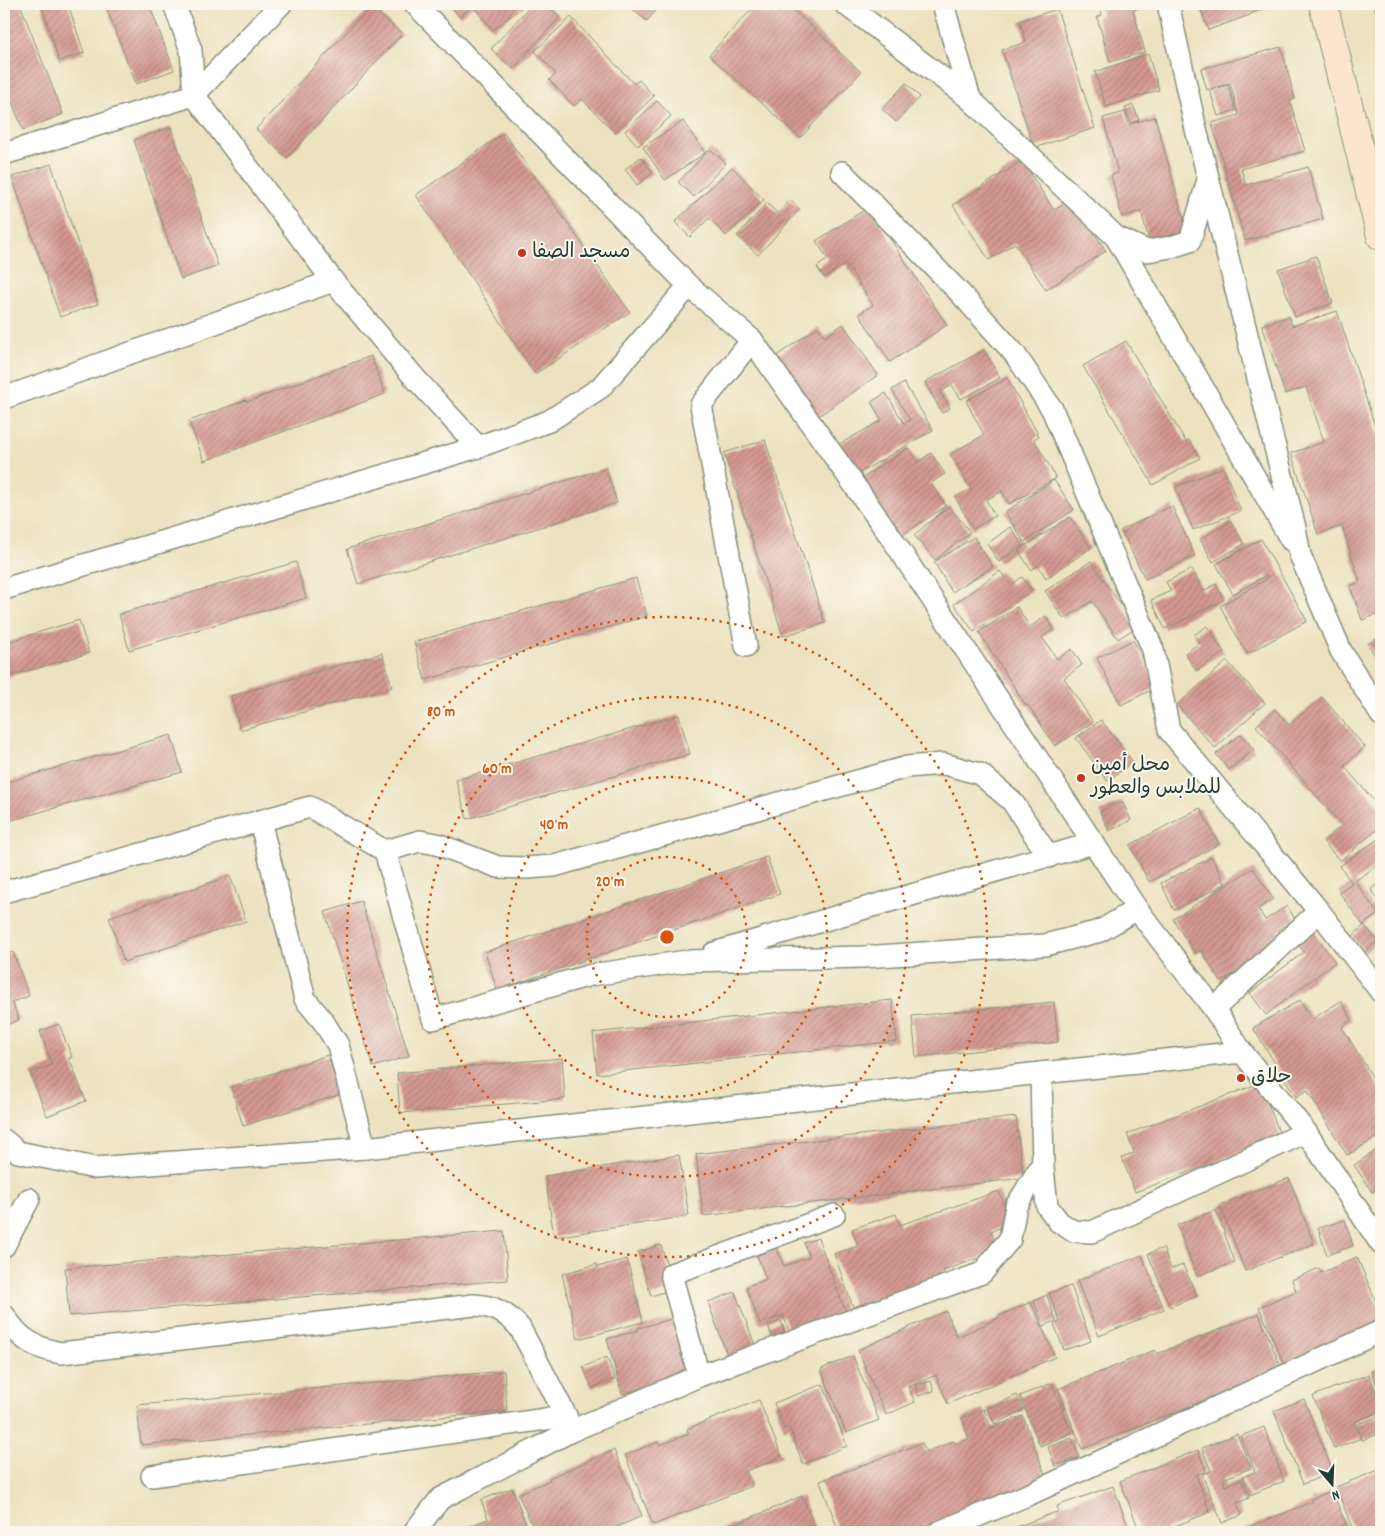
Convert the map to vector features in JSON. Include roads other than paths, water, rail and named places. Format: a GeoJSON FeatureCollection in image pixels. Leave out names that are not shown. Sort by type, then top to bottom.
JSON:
{"type":"FeatureCollection","features":[{"type":"Feature","properties":{"kind":"main road"},"geometry":{"type":"LineString","coordinates":[[1323,4],[1381,236]]}},
{"type":"Feature","properties":{"kind":"street"},"geometry":{"type":"LineString","coordinates":[[174,4],[191,50],[194,96],[333,281],[414,377],[478,447]]}},
{"type":"Feature","properties":{"kind":"street"},"geometry":{"type":"LineString","coordinates":[[4,154],[194,96],[281,4]]}},
{"type":"Feature","properties":{"kind":"street"},"geometry":{"type":"LineString","coordinates":[[415,4],[689,286],[752,340],[893,540],[1137,908],[1214,1009],[1242,1052],[1306,1132],[1381,1244]]}},
{"type":"Feature","properties":{"kind":"street"},"geometry":{"type":"LineString","coordinates":[[845,4],[970,99],[1116,237],[1300,555],[1341,651],[1381,715]]}},
{"type":"Feature","properties":{"kind":"street"},"geometry":{"type":"LineString","coordinates":[[943,4],[970,99]]}},
{"type":"Feature","properties":{"kind":"street"},"geometry":{"type":"LineString","coordinates":[[1168,4],[1208,179],[1295,528],[1300,555]]}},
{"type":"Feature","properties":{"kind":"street"},"geometry":{"type":"LineString","coordinates":[[842,172],[961,294],[1014,353],[1052,409],[1153,650],[1168,730],[1319,911],[1381,992]]}},
{"type":"Feature","properties":{"kind":"street"},"geometry":{"type":"LineString","coordinates":[[1116,237],[1147,251],[1172,247],[1190,240],[1208,179]]}},
{"type":"Feature","properties":{"kind":"street"},"geometry":{"type":"LineString","coordinates":[[4,398],[333,281]]}},
{"type":"Feature","properties":{"kind":"street"},"geometry":{"type":"LineString","coordinates":[[4,589],[478,447],[549,421],[600,388],[689,286]]}},
{"type":"Feature","properties":{"kind":"street"},"geometry":{"type":"LineString","coordinates":[[746,646],[701,405],[752,340]]}},
{"type":"Feature","properties":{"kind":"street"},"geometry":{"type":"LineString","coordinates":[[386,851],[420,841],[437,844],[498,867],[554,866],[907,767],[944,764],[980,774],[1012,801],[1049,856]]}},
{"type":"Feature","properties":{"kind":"street"},"geometry":{"type":"LineString","coordinates":[[4,892],[310,808],[386,851],[433,1019],[591,975],[687,961],[863,958],[1045,945],[1100,931],[1137,908]]}},
{"type":"Feature","properties":{"kind":"street"},"geometry":{"type":"LineString","coordinates":[[260,821],[305,1000],[323,1021],[338,1045],[365,1148]]}},
{"type":"Feature","properties":{"kind":"street"},"geometry":{"type":"LineString","coordinates":[[687,961],[862,909],[1094,844]]}},
{"type":"Feature","properties":{"kind":"street"},"geometry":{"type":"LineString","coordinates":[[1214,1009],[1319,911]]}},
{"type":"Feature","properties":{"kind":"street"},"geometry":{"type":"LineString","coordinates":[[4,1140],[18,1152],[95,1168],[365,1148],[1242,1052]]}},
{"type":"Feature","properties":{"kind":"street"},"geometry":{"type":"LineString","coordinates":[[1041,1073],[1043,1163],[1047,1206],[1059,1222],[1073,1232],[1092,1232],[1306,1132]]}},
{"type":"Feature","properties":{"kind":"street"},"geometry":{"type":"LineString","coordinates":[[414,1532],[440,1498],[568,1423],[982,1273],[1010,1239],[1016,1206],[1043,1163]]}},
{"type":"Feature","properties":{"kind":"street"},"geometry":{"type":"LineString","coordinates":[[4,1246],[29,1199]]}},
{"type":"Feature","properties":{"kind":"street"},"geometry":{"type":"LineString","coordinates":[[699,1376],[671,1274],[834,1215]]}},
{"type":"Feature","properties":{"kind":"street"},"geometry":{"type":"LineString","coordinates":[[4,1315],[11,1327],[26,1340],[42,1350],[61,1353],[474,1305],[484,1306],[503,1312],[520,1328],[568,1423]]}},
{"type":"Feature","properties":{"kind":"street"},"geometry":{"type":"LineString","coordinates":[[940,1532],[1030,1494],[1381,1331]]}},
{"type":"Feature","properties":{"kind":"street"},"geometry":{"type":"LineString","coordinates":[[152,1476],[568,1423]]}},
{"type":"Feature","properties":{"kind":"place","name":"مسجد الصفا"},"geometry":{"type":"Point","coordinates":[522,253]}},
{"type":"Feature","properties":{"kind":"place","name":"محل أمين للملابس والعطور"},"geometry":{"type":"Point","coordinates":[1081,778]}},
{"type":"Feature","properties":{"kind":"place","name":"حلاق"},"geometry":{"type":"Point","coordinates":[1241,1078]}}]}
